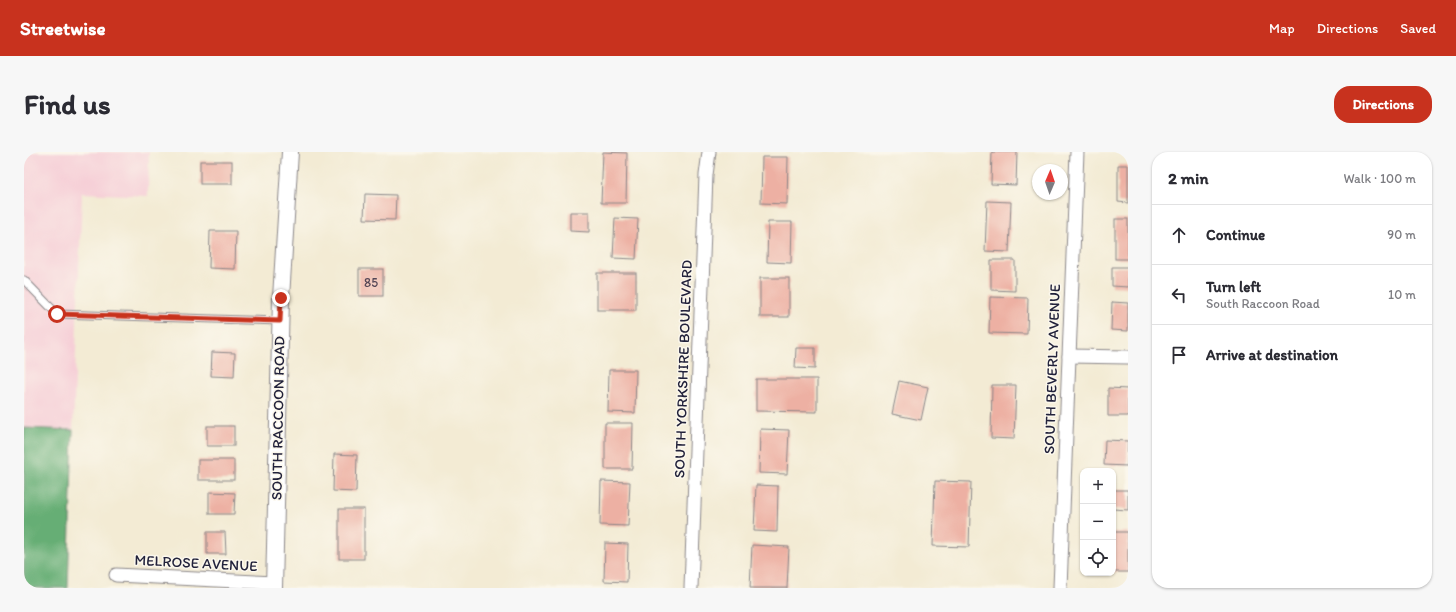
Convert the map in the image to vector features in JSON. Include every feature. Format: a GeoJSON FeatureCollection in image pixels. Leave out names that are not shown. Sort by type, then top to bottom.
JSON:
{"type":"FeatureCollection","features":[{"type":"Feature","properties":{"kind":"street","name":"SOUTH RACCOON ROAD"},"geometry":{"type":"LineString","coordinates":[[274,585],[280,321],[290,152]]}},
{"type":"Feature","properties":{"kind":"street","name":"SOUTH YORKSHIRE BOULEVARD"},"geometry":{"type":"LineString","coordinates":[[691,588],[706,175],[709,152]]}},
{"type":"Feature","properties":{"kind":"street","name":"SOUTH BEVERLY AVENUE"},"geometry":{"type":"LineString","coordinates":[[1060,588],[1076,152]]}},
{"type":"Feature","properties":{"kind":"street"},"geometry":{"type":"LineString","coordinates":[[1069,356],[1128,357]]}},
{"type":"Feature","properties":{"kind":"street","name":"MELROSE AVENUE"},"geometry":{"type":"LineString","coordinates":[[116,575],[274,585]]}},
{"type":"Feature","properties":{"kind":"lane"},"geometry":{"type":"LineString","coordinates":[[24,280],[57,314],[280,321]]}},
{"type":"Feature","properties":{"kind":"shaded area"},"geometry":{"type":"Polygon","coordinates":[[[24,152],[149,152],[148,196],[82,193],[73,430],[24,428],[24,152]]]}},
{"type":"Feature","properties":{"kind":"green space"},"geometry":{"type":"Polygon","coordinates":[[[24,428],[73,430],[68,588],[24,588],[24,428]]]}},
{"type":"Feature","properties":{"kind":"building"},"geometry":{"type":"Polygon","coordinates":[[[603,152],[627,153],[626,203],[601,203],[603,152]]]}},
{"type":"Feature","properties":{"kind":"building"},"geometry":{"type":"Polygon","coordinates":[[[992,152],[1017,152],[1016,185],[991,184],[992,152]]]}},
{"type":"Feature","properties":{"kind":"building"},"geometry":{"type":"Polygon","coordinates":[[[762,157],[788,157],[787,204],[761,203],[762,157]]]}},
{"type":"Feature","properties":{"kind":"building"},"geometry":{"type":"Polygon","coordinates":[[[200,161],[232,161],[232,184],[200,184],[200,161]]]}},
{"type":"Feature","properties":{"kind":"building"},"geometry":{"type":"Polygon","coordinates":[[[1118,165],[1128,165],[1128,203],[1118,202],[1118,165]]]}},
{"type":"Feature","properties":{"kind":"building"},"geometry":{"type":"Polygon","coordinates":[[[365,194],[396,195],[395,220],[364,219],[365,194]]]}},
{"type":"Feature","properties":{"kind":"building"},"geometry":{"type":"Polygon","coordinates":[[[987,201],[1011,202],[1009,252],[985,251],[987,201]]]}},
{"type":"Feature","properties":{"kind":"building"},"geometry":{"type":"Polygon","coordinates":[[[570,212],[589,212],[589,232],[570,231],[570,212]]]}},
{"type":"Feature","properties":{"kind":"building"},"geometry":{"type":"Polygon","coordinates":[[[615,218],[638,219],[636,259],[613,258],[615,218]]]}},
{"type":"Feature","properties":{"kind":"building"},"geometry":{"type":"Polygon","coordinates":[[[1115,219],[1128,219],[1128,259],[1115,259],[1115,219]]]}},
{"type":"Feature","properties":{"kind":"building"},"geometry":{"type":"Polygon","coordinates":[[[768,222],[792,222],[791,263],[767,262],[768,222]]]}},
{"type":"Feature","properties":{"kind":"building"},"geometry":{"type":"Polygon","coordinates":[[[210,231],[236,231],[235,269],[209,268],[210,231]]]}},
{"type":"Feature","properties":{"kind":"building"},"geometry":{"type":"Polygon","coordinates":[[[991,260],[1015,260],[1015,291],[991,290],[991,260]]]}},
{"type":"Feature","properties":{"kind":"building"},"geometry":{"type":"Polygon","coordinates":[[[1112,267],[1128,267],[1128,287],[1112,286],[1112,267]]]}},
{"type":"Feature","properties":{"kind":"building"},"geometry":{"type":"Polygon","coordinates":[[[359,269],[383,269],[383,296],[359,296],[359,269]]]}},
{"type":"Feature","properties":{"kind":"building"},"geometry":{"type":"Polygon","coordinates":[[[597,273],[636,273],[636,310],[597,310],[597,273]]]}},
{"type":"Feature","properties":{"kind":"building"},"geometry":{"type":"Polygon","coordinates":[[[760,278],[789,278],[789,317],[760,317],[760,278]]]}},
{"type":"Feature","properties":{"kind":"building"},"geometry":{"type":"Polygon","coordinates":[[[990,297],[1028,298],[1027,334],[989,333],[990,297]]]}},
{"type":"Feature","properties":{"kind":"building"},"geometry":{"type":"Polygon","coordinates":[[[1112,302],[1128,303],[1128,331],[1111,330],[1112,302]]]}},
{"type":"Feature","properties":{"kind":"building"},"geometry":{"type":"Polygon","coordinates":[[[796,348],[815,348],[815,369],[795,368],[796,348]]]}},
{"type":"Feature","properties":{"kind":"building"},"geometry":{"type":"Polygon","coordinates":[[[212,352],[235,353],[234,377],[211,376],[212,352]]]}},
{"type":"Feature","properties":{"kind":"building"},"geometry":{"type":"Polygon","coordinates":[[[609,370],[636,370],[635,413],[608,412],[609,370]]]}},
{"type":"Feature","properties":{"kind":"building"},"geometry":{"type":"Polygon","coordinates":[[[756,379],[817,379],[817,412],[756,411],[756,379]]]}},
{"type":"Feature","properties":{"kind":"building"},"geometry":{"type":"Polygon","coordinates":[[[899,381],[928,387],[921,420],[892,414],[899,381]]]}},
{"type":"Feature","properties":{"kind":"building"},"geometry":{"type":"Polygon","coordinates":[[[992,385],[1016,385],[1014,439],[991,438],[992,385]]]}},
{"type":"Feature","properties":{"kind":"building"},"geometry":{"type":"Polygon","coordinates":[[[1108,388],[1128,389],[1128,416],[1108,416],[1108,388]]]}},
{"type":"Feature","properties":{"kind":"building"},"geometry":{"type":"Polygon","coordinates":[[[605,423],[633,423],[632,469],[605,469],[605,423]]]}},
{"type":"Feature","properties":{"kind":"building"},"geometry":{"type":"Polygon","coordinates":[[[207,426],[234,426],[234,446],[207,446],[207,426]]]}},
{"type":"Feature","properties":{"kind":"building"},"geometry":{"type":"Polygon","coordinates":[[[760,429],[789,430],[787,474],[759,473],[760,429]]]}},
{"type":"Feature","properties":{"kind":"building"},"geometry":{"type":"Polygon","coordinates":[[[1105,440],[1128,441],[1127,466],[1104,465],[1105,440]]]}},
{"type":"Feature","properties":{"kind":"building"},"geometry":{"type":"Polygon","coordinates":[[[334,454],[357,455],[356,492],[333,491],[334,454]]]}},
{"type":"Feature","properties":{"kind":"building"},"geometry":{"type":"Polygon","coordinates":[[[198,460],[234,460],[234,480],[198,480],[198,460]]]}},
{"type":"Feature","properties":{"kind":"building"},"geometry":{"type":"Polygon","coordinates":[[[601,481],[630,482],[628,526],[600,525],[601,481]]]}},
{"type":"Feature","properties":{"kind":"building"},"geometry":{"type":"Polygon","coordinates":[[[935,481],[971,482],[969,547],[933,546],[935,481]]]}},
{"type":"Feature","properties":{"kind":"building"},"geometry":{"type":"Polygon","coordinates":[[[756,485],[778,486],[777,532],[754,531],[756,485]]]}},
{"type":"Feature","properties":{"kind":"building"},"geometry":{"type":"Polygon","coordinates":[[[1116,490],[1128,490],[1128,510],[1116,509],[1116,490]]]}},
{"type":"Feature","properties":{"kind":"building"},"geometry":{"type":"Polygon","coordinates":[[[209,492],[235,493],[234,514],[209,514],[209,492]]]}},
{"type":"Feature","properties":{"kind":"building"},"geometry":{"type":"Polygon","coordinates":[[[339,509],[364,509],[364,559],[339,559],[339,509]]]}},
{"type":"Feature","properties":{"kind":"building"},"geometry":{"type":"Polygon","coordinates":[[[207,532],[225,532],[226,554],[207,554],[207,532]]]}},
{"type":"Feature","properties":{"kind":"building"},"geometry":{"type":"Polygon","coordinates":[[[1116,532],[1128,532],[1128,572],[1116,572],[1116,532]]]}},
{"type":"Feature","properties":{"kind":"building"},"geometry":{"type":"Polygon","coordinates":[[[605,543],[628,544],[627,582],[604,581],[605,543]]]}},
{"type":"Feature","properties":{"kind":"building"},"geometry":{"type":"Polygon","coordinates":[[[752,545],[789,547],[787,588],[750,588],[752,545]]]}},
{"type":"Feature","properties":{"kind":"route"},"geometry":{"type":"LineString","coordinates":[[57,314],[280,321],[281,298]]}}]}
